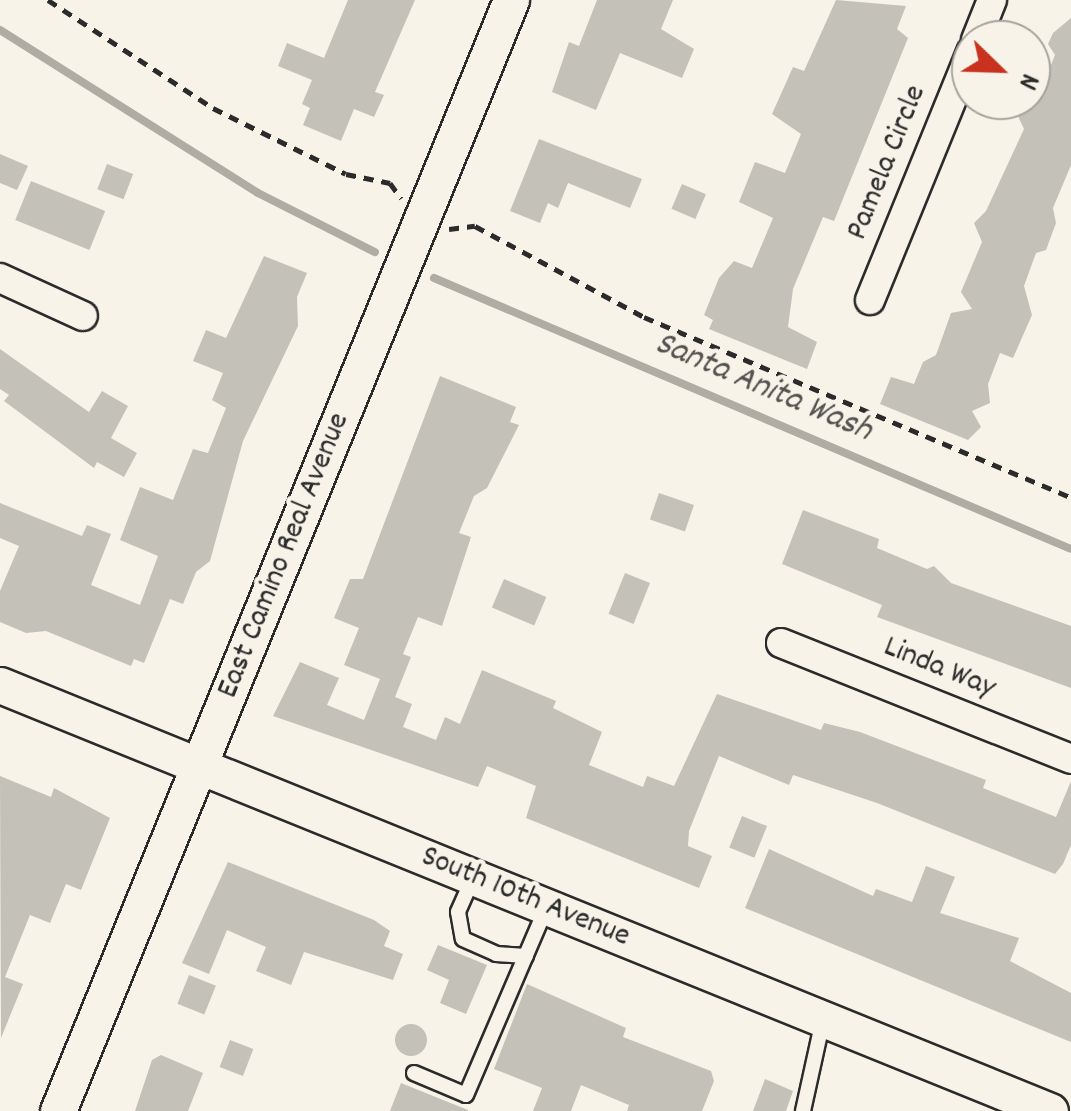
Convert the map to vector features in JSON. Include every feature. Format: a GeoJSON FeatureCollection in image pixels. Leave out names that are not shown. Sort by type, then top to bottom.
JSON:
{"type":"FeatureCollection","features":[{"type":"Feature","properties":{"kind":"street","name":"East Camino Real Avenue"},"geometry":{"type":"LineString","coordinates":[[58,1111],[511,0]]}},
{"type":"Feature","properties":{"kind":"street","name":"Pamela Circle"},"geometry":{"type":"LineString","coordinates":[[870,300],[951,101]]}},
{"type":"Feature","properties":{"kind":"street"},"geometry":{"type":"LineString","coordinates":[[0,278],[84,316]]}},
{"type":"Feature","properties":{"kind":"street","name":"Linda Way"},"geometry":{"type":"LineString","coordinates":[[781,643],[1071,760]]}},
{"type":"Feature","properties":{"kind":"street","name":"South 10th Avenue"},"geometry":{"type":"LineString","coordinates":[[0,685],[1050,1111]]}},
{"type":"Feature","properties":{"kind":"lane"},"geometry":{"type":"LineString","coordinates":[[474,877],[458,912],[463,939],[496,954],[526,956]]}},
{"type":"Feature","properties":{"kind":"lane"},"geometry":{"type":"LineString","coordinates":[[414,1073],[466,1094],[546,907]]}},
{"type":"Feature","properties":{"kind":"lane"},"geometry":{"type":"LineString","coordinates":[[803,1111],[823,1019]]}},
{"type":"Feature","properties":{"kind":"path"},"geometry":{"type":"LineString","coordinates":[[48,0],[213,108],[346,174],[390,183],[406,204]]}},
{"type":"Feature","properties":{"kind":"path"},"geometry":{"type":"LineString","coordinates":[[442,229],[475,226],[644,317],[1071,497]]}},
{"type":"Feature","properties":{"kind":"building"},"geometry":{"type":"Polygon","coordinates":[[[348,0],[415,0],[375,92],[384,95],[374,117],[354,109],[341,141],[303,125],[310,108],[302,104],[312,80],[278,66],[287,43],[324,58],[348,0]]]}},
{"type":"Feature","properties":{"kind":"building"},"geometry":{"type":"Polygon","coordinates":[[[597,0],[673,0],[661,29],[694,49],[682,78],[620,53],[596,110],[552,92],[569,42],[579,46],[597,0]]]}},
{"type":"Feature","properties":{"kind":"building"},"geometry":{"type":"Polygon","coordinates":[[[836,0],[906,6],[897,29],[908,38],[834,221],[823,217],[793,289],[788,327],[817,342],[807,369],[709,329],[713,320],[704,315],[719,278],[734,261],[752,268],[773,218],[739,202],[755,162],[785,173],[801,134],[772,114],[793,67],[804,71],[836,0]]]}},
{"type":"Feature","properties":{"kind":"building"},"geometry":{"type":"Polygon","coordinates":[[[1071,18],[1071,165],[1053,208],[1056,223],[1046,250],[1036,253],[1024,286],[1032,315],[1013,358],[1000,353],[988,384],[990,403],[972,411],[981,427],[968,440],[880,404],[891,377],[914,384],[923,362],[936,355],[951,313],[972,309],[961,292],[982,242],[974,223],[986,211],[1024,129],[1020,120],[1051,120],[1053,33],[1071,18]]]}},
{"type":"Feature","properties":{"kind":"building"},"geometry":{"type":"Polygon","coordinates":[[[539,139],[642,179],[630,208],[568,183],[558,208],[548,203],[540,223],[510,211],[539,139]]]}},
{"type":"Feature","properties":{"kind":"building"},"geometry":{"type":"Polygon","coordinates":[[[0,154],[28,166],[17,190],[0,183],[0,154]]]}},
{"type":"Feature","properties":{"kind":"building"},"geometry":{"type":"Polygon","coordinates":[[[107,164],[133,174],[123,199],[97,189],[107,164]]]}},
{"type":"Feature","properties":{"kind":"building"},"geometry":{"type":"Polygon","coordinates":[[[31,181],[105,211],[89,250],[15,220],[31,181]]]}},
{"type":"Feature","properties":{"kind":"building"},"geometry":{"type":"Polygon","coordinates":[[[682,184],[706,194],[695,219],[671,209],[682,184]]]}},
{"type":"Feature","properties":{"kind":"building"},"geometry":{"type":"Polygon","coordinates":[[[264,256],[307,273],[297,297],[298,326],[243,441],[210,561],[196,572],[183,604],[170,599],[144,663],[134,659],[131,666],[46,631],[26,633],[0,622],[0,591],[19,546],[0,538],[0,503],[82,536],[87,525],[111,534],[91,585],[140,605],[158,556],[120,540],[140,487],[173,500],[193,449],[208,453],[226,408],[212,400],[223,373],[193,361],[206,330],[226,338],[264,256]]]}},
{"type":"Feature","properties":{"kind":"building"},"geometry":{"type":"Polygon","coordinates":[[[0,349],[89,412],[102,391],[128,406],[111,438],[137,453],[124,477],[97,462],[94,468],[4,401],[9,395],[0,389],[0,349]]]}},
{"type":"Feature","properties":{"kind":"building"},"geometry":{"type":"Polygon","coordinates":[[[440,376],[516,407],[510,422],[519,425],[487,488],[474,496],[459,533],[471,537],[442,626],[418,617],[403,654],[411,657],[395,697],[412,704],[403,727],[436,740],[445,717],[460,724],[482,670],[556,701],[553,708],[602,732],[589,765],[643,787],[647,776],[674,786],[717,694],[821,730],[824,723],[860,732],[986,780],[983,788],[1056,817],[1071,781],[1071,845],[1063,864],[1055,874],[877,803],[793,775],[789,785],[719,756],[689,831],[688,846],[712,856],[699,888],[526,818],[536,786],[487,766],[478,787],[273,716],[300,662],[339,678],[327,705],[364,720],[380,679],[344,665],[359,628],[334,618],[350,579],[363,579],[440,376]]]}},
{"type":"Feature","properties":{"kind":"building"},"geometry":{"type":"Polygon","coordinates":[[[659,493],[694,505],[685,532],[650,519],[659,493]]]}},
{"type":"Feature","properties":{"kind":"building"},"geometry":{"type":"Polygon","coordinates":[[[803,510],[879,539],[877,548],[927,569],[934,566],[951,583],[1071,626],[1071,688],[877,617],[882,605],[782,564],[803,510]]]}},
{"type":"Feature","properties":{"kind":"building"},"geometry":{"type":"Polygon","coordinates":[[[625,573],[650,583],[634,624],[609,614],[625,573]]]}},
{"type":"Feature","properties":{"kind":"building"},"geometry":{"type":"Polygon","coordinates":[[[504,579],[546,597],[534,626],[492,608],[504,579]]]}},
{"type":"Feature","properties":{"kind":"building"},"geometry":{"type":"Polygon","coordinates":[[[0,776],[51,797],[54,788],[110,818],[81,890],[66,884],[50,923],[30,915],[5,977],[23,984],[1,1038],[0,776]]]}},
{"type":"Feature","properties":{"kind":"building"},"geometry":{"type":"Polygon","coordinates":[[[742,816],[767,826],[754,858],[729,848],[742,816]]]}},
{"type":"Feature","properties":{"kind":"building"},"geometry":{"type":"Polygon","coordinates":[[[769,849],[873,896],[876,889],[912,902],[926,866],[955,877],[940,913],[1019,938],[1010,961],[1071,993],[1071,1042],[745,908],[769,849]]]}},
{"type":"Feature","properties":{"kind":"building"},"geometry":{"type":"Polygon","coordinates":[[[228,862],[374,920],[390,931],[384,946],[403,954],[393,980],[304,952],[291,985],[256,971],[266,947],[227,930],[209,974],[182,963],[228,862]]]}},
{"type":"Feature","properties":{"kind":"building"},"geometry":{"type":"Polygon","coordinates":[[[438,945],[487,965],[466,1014],[440,1003],[449,980],[427,970],[438,945]]]}},
{"type":"Feature","properties":{"kind":"building"},"geometry":{"type":"Polygon","coordinates":[[[189,975],[216,986],[204,1015],[177,1004],[189,975]]]}},
{"type":"Feature","properties":{"kind":"building"},"geometry":{"type":"Polygon","coordinates":[[[527,984],[626,1028],[623,1037],[711,1071],[714,1081],[702,1111],[627,1111],[629,1105],[581,1085],[571,1111],[533,1111],[542,1088],[494,1069],[527,984]]]}},
{"type":"Feature","properties":{"kind":"building"},"geometry":{"type":"Polygon","coordinates":[[[411,1024],[422,1029],[427,1040],[422,1051],[411,1056],[400,1051],[395,1040],[400,1029],[411,1024]]]}},
{"type":"Feature","properties":{"kind":"building"},"geometry":{"type":"Polygon","coordinates":[[[230,1040],[253,1049],[243,1076],[220,1067],[230,1040]]]}},
{"type":"Feature","properties":{"kind":"building"},"geometry":{"type":"Polygon","coordinates":[[[161,1055],[203,1073],[188,1111],[135,1111],[152,1060],[161,1055]]]}},
{"type":"Feature","properties":{"kind":"building"},"geometry":{"type":"Polygon","coordinates":[[[765,1079],[793,1091],[786,1111],[753,1111],[765,1079]]]}},
{"type":"Feature","properties":{"kind":"building"},"geometry":{"type":"Polygon","coordinates":[[[401,1083],[468,1110],[468,1111],[390,1111],[401,1083]]]}},
{"type":"Feature","properties":{"kind":"waterway","name":"Santa Anita Wash"},"geometry":{"type":"LineString","coordinates":[[0,30],[258,193],[375,252]]}},
{"type":"Feature","properties":{"kind":"waterway","name":"Santa Anita Wash"},"geometry":{"type":"LineString","coordinates":[[434,278],[1071,549]]}}]}
